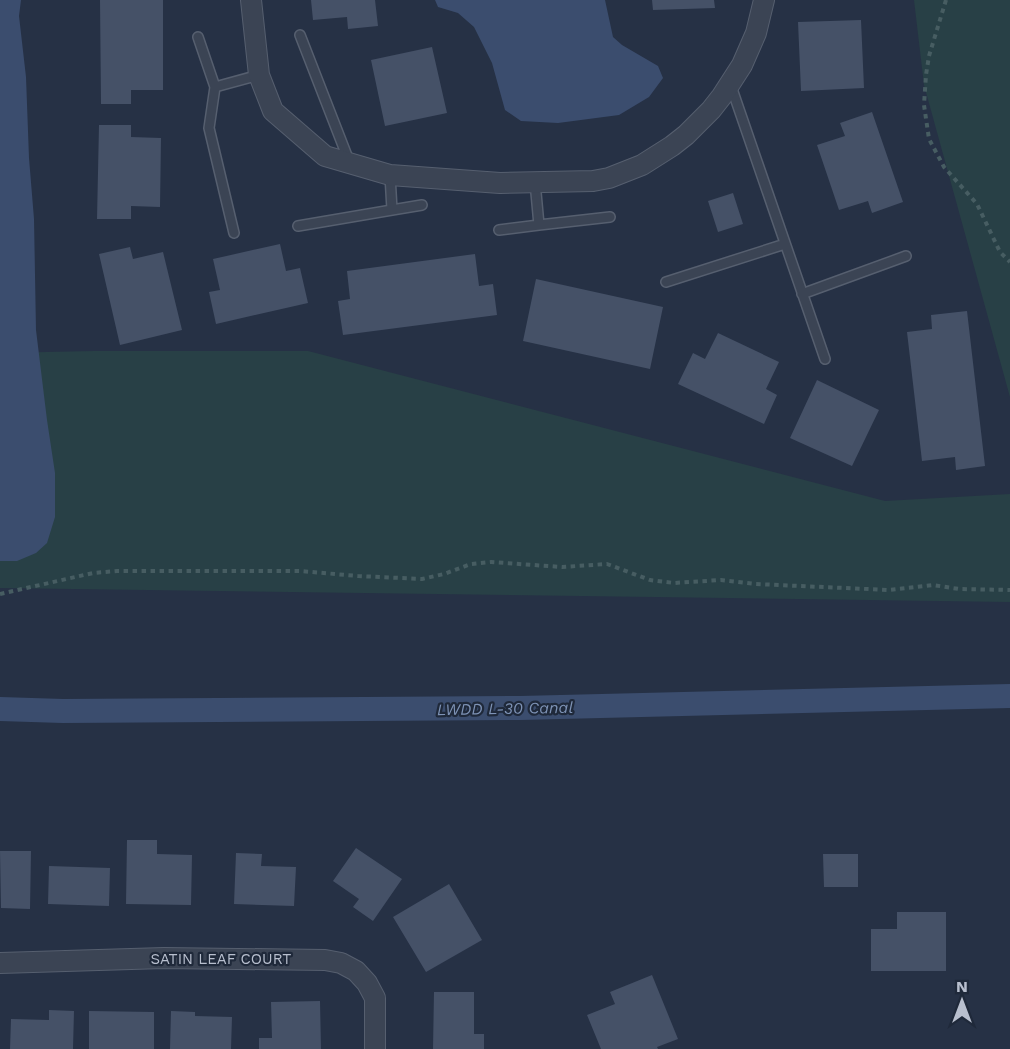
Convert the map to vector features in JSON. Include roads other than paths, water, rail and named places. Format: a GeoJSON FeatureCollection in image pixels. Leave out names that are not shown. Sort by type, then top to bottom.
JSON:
{"type":"FeatureCollection","features":[{"type":"Feature","properties":{"kind":"street"},"geometry":{"type":"LineString","coordinates":[[252,0],[259,75],[273,111],[325,156],[390,174],[500,183],[593,181],[609,178],[642,165],[672,146],[711,110],[730,84],[756,33],[764,0]]}},
{"type":"Feature","properties":{"kind":"street","name":"SATIN LEAF COURT"},"geometry":{"type":"LineString","coordinates":[[0,963],[165,958],[325,960],[341,963],[356,971],[368,983],[375,998],[375,1049]]}},
{"type":"Feature","properties":{"kind":"lane"},"geometry":{"type":"LineString","coordinates":[[300,35],[350,163]]}},
{"type":"Feature","properties":{"kind":"lane"},"geometry":{"type":"LineString","coordinates":[[198,37],[215,87],[209,128],[234,233]]}},
{"type":"Feature","properties":{"kind":"lane"},"geometry":{"type":"LineString","coordinates":[[215,87],[259,75]]}},
{"type":"Feature","properties":{"kind":"lane"},"geometry":{"type":"LineString","coordinates":[[730,84],[825,359]]}},
{"type":"Feature","properties":{"kind":"lane"},"geometry":{"type":"LineString","coordinates":[[390,174],[392,210]]}},
{"type":"Feature","properties":{"kind":"lane"},"geometry":{"type":"LineString","coordinates":[[535,182],[538,225]]}},
{"type":"Feature","properties":{"kind":"lane"},"geometry":{"type":"LineString","coordinates":[[298,226],[422,205]]}},
{"type":"Feature","properties":{"kind":"lane"},"geometry":{"type":"LineString","coordinates":[[500,230],[610,217]]}},
{"type":"Feature","properties":{"kind":"lane"},"geometry":{"type":"LineString","coordinates":[[666,282],[785,244]]}},
{"type":"Feature","properties":{"kind":"lane"},"geometry":{"type":"LineString","coordinates":[[802,294],[906,256]]}},
{"type":"Feature","properties":{"kind":"water"},"geometry":{"type":"Polygon","coordinates":[[[0,0],[21,0],[19,16],[26,77],[34,219],[36,330],[55,473],[55,517],[47,543],[36,553],[17,561],[0,561],[0,0]]]}},
{"type":"Feature","properties":{"kind":"water"},"geometry":{"type":"Polygon","coordinates":[[[435,0],[605,0],[613,37],[622,45],[658,66],[663,78],[649,97],[619,115],[558,123],[521,121],[505,110],[492,63],[474,27],[458,13],[438,7],[435,0]]]}},
{"type":"Feature","properties":{"kind":"waterway","name":"LWDD L-30 Canal"},"geometry":{"type":"LineString","coordinates":[[0,709],[63,711],[520,708],[1010,696]]}}]}
